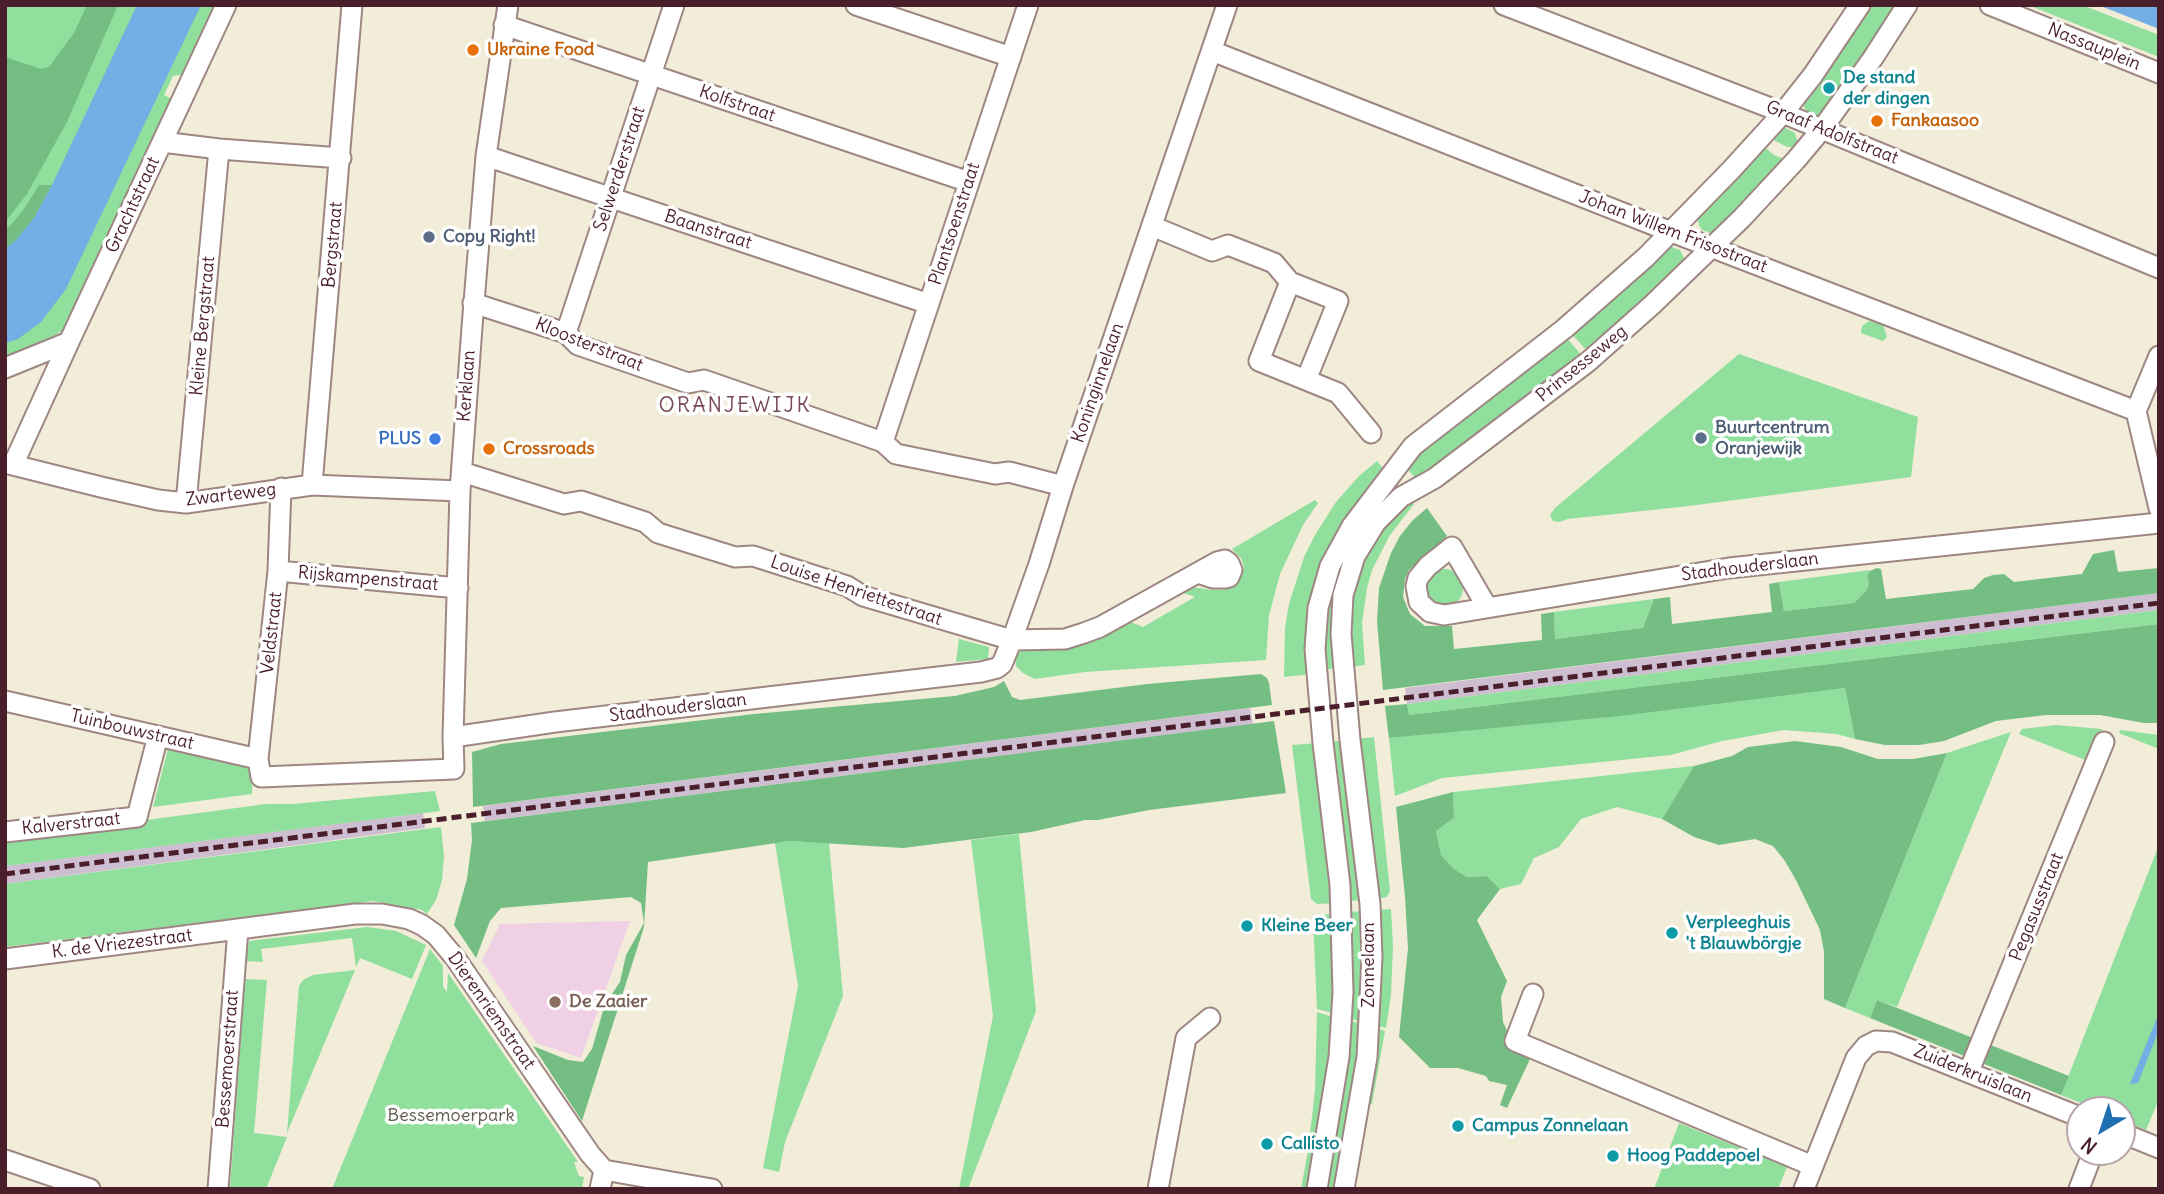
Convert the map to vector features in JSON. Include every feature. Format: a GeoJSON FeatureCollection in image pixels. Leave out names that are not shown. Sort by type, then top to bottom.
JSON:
{"type":"FeatureCollection","features":[{"type":"Feature","properties":{"kind":"street","name":"Grachtstraat"},"geometry":{"type":"LineString","coordinates":[[9,464],[226,5]]}},
{"type":"Feature","properties":{"kind":"street","name":"Bergstraat"},"geometry":{"type":"LineString","coordinates":[[312,485],[352,5]]}},
{"type":"Feature","properties":{"kind":"street","name":"Kerklaan"},"geometry":{"type":"LineString","coordinates":[[454,769],[461,481],[473,303],[486,156],[508,5]]}},
{"type":"Feature","properties":{"kind":"street","name":"Selwerderstraat"},"geometry":{"type":"LineString","coordinates":[[566,332],[674,5]]}},
{"type":"Feature","properties":{"kind":"street"},"geometry":{"type":"LineString","coordinates":[[856,5],[1011,57]]}},
{"type":"Feature","properties":{"kind":"street","name":"Plantsoenstraat"},"geometry":{"type":"LineString","coordinates":[[883,442],[1028,5]]}},
{"type":"Feature","properties":{"kind":"street","name":"Koninginnelaan"},"geometry":{"type":"LineString","coordinates":[[903,682],[981,672],[1002,664],[1227,5]]}},
{"type":"Feature","properties":{"kind":"street","name":"Graaf Adolfstraat"},"geometry":{"type":"LineString","coordinates":[[1504,5],[1783,113],[2159,268]]}},
{"type":"Feature","properties":{"kind":"street"},"geometry":{"type":"LineString","coordinates":[[1671,232],[1783,113],[1813,75],[1860,5]]}},
{"type":"Feature","properties":{"kind":"street","name":"Prinsesseweg"},"geometry":{"type":"LineString","coordinates":[[1350,740],[1341,635],[1342,604],[1355,556],[1376,522],[1401,497],[1435,478],[1589,361],[1712,247],[1770,189],[1822,129],[1874,58],[1907,5]]}},
{"type":"Feature","properties":{"kind":"street","name":"Nassauplein"},"geometry":{"type":"LineString","coordinates":[[1990,5],[2159,72]]}},
{"type":"Feature","properties":{"kind":"street","name":"Kolfstraat"},"geometry":{"type":"LineString","coordinates":[[504,25],[969,183]]}},
{"type":"Feature","properties":{"kind":"street","name":"Johan Willem Frisostraat"},"geometry":{"type":"LineString","coordinates":[[1212,51],[2136,411]]}},
{"type":"Feature","properties":{"kind":"street"},"geometry":{"type":"LineString","coordinates":[[162,142],[341,158]]}},
{"type":"Feature","properties":{"kind":"street","name":"Kleine Bergstraat"},"geometry":{"type":"LineString","coordinates":[[187,503],[219,149]]}},
{"type":"Feature","properties":{"kind":"street","name":"Baanstraat"},"geometry":{"type":"LineString","coordinates":[[486,156],[929,304]]}},
{"type":"Feature","properties":{"kind":"street"},"geometry":{"type":"LineString","coordinates":[[1152,226],[1212,251],[1228,245],[1274,263],[1290,282],[1338,301],[1306,380]]}},
{"type":"Feature","properties":{"kind":"street","name":"Zonnelaan"},"geometry":{"type":"LineString","coordinates":[[1317,1189],[1336,1082],[1343,992],[1340,885],[1315,649],[1318,608],[1330,566],[1352,526],[1413,446],[1592,306],[1671,232]]}},
{"type":"Feature","properties":{"kind":"street"},"geometry":{"type":"LineString","coordinates":[[1290,282],[1259,361],[1338,393],[1371,433]]}},
{"type":"Feature","properties":{"kind":"street","name":"Kloosterstraat"},"geometry":{"type":"LineString","coordinates":[[473,303],[566,332],[578,345],[664,375],[688,383],[704,380],[883,442],[896,454],[995,474],[1009,472],[1063,486]]}},
{"type":"Feature","properties":{"kind":"street"},"geometry":{"type":"LineString","coordinates":[[5,368],[69,342]]}},
{"type":"Feature","properties":{"kind":"street"},"geometry":{"type":"LineString","coordinates":[[2159,356],[2136,411],[2159,508]]}},
{"type":"Feature","properties":{"kind":"street","name":"Zwarteweg"},"geometry":{"type":"LineString","coordinates":[[9,464],[158,500],[187,503],[312,485],[461,481]]}},
{"type":"Feature","properties":{"kind":"street","name":"Louise Henriettestraat"},"geometry":{"type":"LineString","coordinates":[[461,481],[564,504],[581,501],[645,522],[658,533],[736,557],[753,556],[848,586],[863,596],[1012,640]]}},
{"type":"Feature","properties":{"kind":"street","name":"Veldstraat"},"geometry":{"type":"LineString","coordinates":[[260,768],[278,571],[281,488]]}},
{"type":"Feature","properties":{"kind":"street","name":"Stadhouderslaan"},"geometry":{"type":"LineString","coordinates":[[1487,607],[1452,547],[1428,566],[1418,578],[1416,586],[1419,602],[1437,614],[1487,607],[1729,568],[2159,523]]}},
{"type":"Feature","properties":{"kind":"street","name":"Rijskampenstraat"},"geometry":{"type":"LineString","coordinates":[[278,571],[457,588]]}},
{"type":"Feature","properties":{"kind":"street"},"geometry":{"type":"LineString","coordinates":[[1012,640],[1065,639],[1084,633],[1100,627],[1198,573]]}},
{"type":"Feature","properties":{"kind":"street","name":"Stadhouderslaan"},"geometry":{"type":"LineString","coordinates":[[453,737],[555,722],[903,682]]}},
{"type":"Feature","properties":{"kind":"street","name":"Tuinbouwstraat"},"geometry":{"type":"LineString","coordinates":[[5,701],[158,736],[260,768],[454,769]]}},
{"type":"Feature","properties":{"kind":"street","name":"Kalverstraat"},"geometry":{"type":"LineString","coordinates":[[5,832],[137,817],[158,736]]}},
{"type":"Feature","properties":{"kind":"street","name":"Zonnelaan"},"geometry":{"type":"LineString","coordinates":[[1345,1189],[1367,1057],[1371,957],[1370,904],[1350,740]]}},
{"type":"Feature","properties":{"kind":"street","name":"Pegasusstraat"},"geometry":{"type":"LineString","coordinates":[[1969,1071],[2104,742]]}},
{"type":"Feature","properties":{"kind":"street","name":"Dierenriemstraat"},"geometry":{"type":"LineString","coordinates":[[238,929],[369,913],[396,916],[422,925],[436,935],[456,958],[590,1154],[602,1179]]}},
{"type":"Feature","properties":{"kind":"street","name":"K. de Vriezestraat"},"geometry":{"type":"LineString","coordinates":[[5,959],[238,929]]}},
{"type":"Feature","properties":{"kind":"street","name":"Bessemoerstraat"},"geometry":{"type":"LineString","coordinates":[[218,1189],[238,929]]}},
{"type":"Feature","properties":{"kind":"street"},"geometry":{"type":"LineString","coordinates":[[1533,994],[1515,1041],[1813,1166],[1804,1189]]}},
{"type":"Feature","properties":{"kind":"street"},"geometry":{"type":"LineString","coordinates":[[1158,1189],[1186,1038],[1210,1018]]}},
{"type":"Feature","properties":{"kind":"street","name":"Zuiderkruislaan"},"geometry":{"type":"LineString","coordinates":[[1813,1166],[1858,1054],[1866,1046],[1880,1040],[1969,1071],[2066,1110]]}},
{"type":"Feature","properties":{"kind":"street"},"geometry":{"type":"LineString","coordinates":[[2136,1139],[2159,1148]]}},
{"type":"Feature","properties":{"kind":"street"},"geometry":{"type":"LineString","coordinates":[[5,1160],[90,1189]]}},
{"type":"Feature","properties":{"kind":"street"},"geometry":{"type":"LineString","coordinates":[[2078,1189],[2087,1166]]}},
{"type":"Feature","properties":{"kind":"street"},"geometry":{"type":"LineString","coordinates":[[602,1179],[712,1189]]}},
{"type":"Feature","properties":{"kind":"shaded area"},"geometry":{"type":"Polygon","coordinates":[[[2159,593],[2159,610],[1407,704],[1405,688],[2159,593]]]}},
{"type":"Feature","properties":{"kind":"shaded area"},"geometry":{"type":"Polygon","coordinates":[[[1250,708],[1253,724],[485,821],[483,806],[1250,708]]]}},
{"type":"Feature","properties":{"kind":"shaded area"},"geometry":{"type":"Polygon","coordinates":[[[423,813],[425,828],[5,884],[5,866],[423,813]]]}},
{"type":"Feature","properties":{"kind":"shaded area","name":"De Zaaier"},"geometry":{"type":"Polygon","coordinates":[[[630,921],[581,1058],[536,1043],[482,961],[500,924],[630,921]]]}},
{"type":"Feature","properties":{"kind":"green space"},"geometry":{"type":"Polygon","coordinates":[[[5,5],[216,5],[185,74],[173,76],[164,95],[172,99],[65,329],[5,360],[5,5]]]}},
{"type":"Feature","properties":{"kind":"green space"},"geometry":{"type":"Polygon","coordinates":[[[87,5],[118,5],[67,122],[27,194],[5,222],[5,57],[41,69],[49,67],[74,33],[87,5]]]}},
{"type":"Feature","properties":{"kind":"green space"},"geometry":{"type":"Polygon","coordinates":[[[1867,5],[1900,5],[1819,117],[1814,116],[1805,109],[1802,99],[1867,5]]]}},
{"type":"Feature","properties":{"kind":"green space"},"geometry":{"type":"Polygon","coordinates":[[[2028,5],[2082,5],[2159,35],[2159,57],[2028,5]]]}},
{"type":"Feature","properties":{"kind":"green space"},"geometry":{"type":"Polygon","coordinates":[[[1782,126],[1795,133],[1799,147],[1787,147],[1772,139],[1782,126]]]}},
{"type":"Feature","properties":{"kind":"green space"},"geometry":{"type":"Polygon","coordinates":[[[1761,144],[1774,155],[1789,161],[1713,234],[1702,230],[1697,214],[1761,144]]]}},
{"type":"Feature","properties":{"kind":"green space"},"geometry":{"type":"Polygon","coordinates":[[[39,185],[52,185],[34,218],[5,249],[5,231],[22,212],[39,185]]]}},
{"type":"Feature","properties":{"kind":"green space"},"geometry":{"type":"Polygon","coordinates":[[[1669,246],[1680,250],[1685,260],[1589,353],[1570,332],[1669,246]]]}},
{"type":"Feature","properties":{"kind":"green space"},"geometry":{"type":"Polygon","coordinates":[[[1869,321],[1883,325],[1887,337],[1883,341],[1861,333],[1862,326],[1869,321]]]}},
{"type":"Feature","properties":{"kind":"green space"},"geometry":{"type":"Polygon","coordinates":[[[1565,336],[1583,357],[1417,480],[1404,465],[1565,336]]]}},
{"type":"Feature","properties":{"kind":"green space"},"geometry":{"type":"Polygon","coordinates":[[[1739,354],[1918,417],[1911,477],[1553,521],[1550,515],[1555,508],[1739,354]]]}},
{"type":"Feature","properties":{"kind":"green space"},"geometry":{"type":"Polygon","coordinates":[[[1377,461],[1386,472],[1348,521],[1311,674],[1284,677],[1285,628],[1289,604],[1304,557],[1336,502],[1359,476],[1377,461]]]}},
{"type":"Feature","properties":{"kind":"green space"},"geometry":{"type":"Polygon","coordinates":[[[1394,480],[1401,489],[1364,529],[1338,668],[1321,670],[1330,580],[1394,480]]]}},
{"type":"Feature","properties":{"kind":"green space"},"geometry":{"type":"Polygon","coordinates":[[[1409,498],[1414,504],[1390,535],[1372,570],[1367,588],[1362,623],[1365,665],[1349,667],[1346,607],[1366,547],[1409,498]]]}},
{"type":"Feature","properties":{"kind":"green space"},"geometry":{"type":"Polygon","coordinates":[[[1315,500],[1318,503],[1303,525],[1280,574],[1269,616],[1266,660],[1085,672],[1035,679],[1016,666],[1015,655],[1027,646],[1128,621],[1143,627],[1195,597],[1178,591],[1186,586],[1212,590],[1229,589],[1242,576],[1244,567],[1241,558],[1232,549],[1315,500]]]}},
{"type":"Feature","properties":{"kind":"green space"},"geometry":{"type":"Polygon","coordinates":[[[1427,508],[1447,536],[1409,570],[1403,597],[1410,614],[1425,626],[1452,626],[1454,649],[1542,640],[1541,614],[1554,612],[1555,639],[1643,628],[1654,599],[1670,597],[1672,624],[1772,612],[1769,584],[1779,582],[1784,611],[1854,603],[1866,591],[1869,584],[1867,575],[1877,568],[1881,569],[1886,599],[1973,589],[1984,578],[1993,575],[2004,574],[2014,582],[2082,574],[2093,554],[2114,550],[2118,572],[2159,568],[2159,593],[1383,690],[1377,622],[1379,588],[1400,536],[1427,508]]]}},
{"type":"Feature","properties":{"kind":"green space"},"geometry":{"type":"Polygon","coordinates":[[[1444,569],[1458,574],[1463,588],[1458,602],[1444,607],[1430,602],[1425,588],[1430,574],[1444,569]]]}},
{"type":"Feature","properties":{"kind":"green space"},"geometry":{"type":"Polygon","coordinates":[[[1870,570],[1866,591],[1854,603],[1784,611],[1779,582],[1870,570]]]}},
{"type":"Feature","properties":{"kind":"green space"},"geometry":{"type":"Polygon","coordinates":[[[1654,599],[1643,628],[1555,639],[1554,612],[1654,599]]]}},
{"type":"Feature","properties":{"kind":"green space"},"geometry":{"type":"Polygon","coordinates":[[[2159,610],[2159,624],[1409,715],[1407,704],[2159,610]]]}},
{"type":"Feature","properties":{"kind":"green space"},"geometry":{"type":"Polygon","coordinates":[[[2159,624],[2159,723],[2100,715],[2046,715],[1996,721],[1944,741],[1919,745],[1885,745],[1855,739],[1845,688],[1619,716],[1389,738],[1385,706],[1407,704],[1409,715],[2159,624]]]}},
{"type":"Feature","properties":{"kind":"green space"},"geometry":{"type":"Polygon","coordinates":[[[959,639],[989,647],[988,659],[956,662],[959,639]]]}},
{"type":"Feature","properties":{"kind":"green space"},"geometry":{"type":"Polygon","coordinates":[[[1261,674],[1269,683],[1272,705],[473,807],[472,752],[501,744],[754,714],[955,696],[994,687],[1004,681],[1012,697],[1020,700],[1147,684],[1261,674]]]}},
{"type":"Feature","properties":{"kind":"green space"},"geometry":{"type":"Polygon","coordinates":[[[1845,688],[1855,739],[1836,734],[1784,730],[1722,741],[1671,755],[1442,778],[1395,796],[1389,738],[1845,688]]]}},
{"type":"Feature","properties":{"kind":"green space"},"geometry":{"type":"Polygon","coordinates":[[[1274,721],[1286,793],[1149,810],[1031,832],[903,848],[790,841],[648,862],[644,927],[582,1121],[533,1046],[568,1060],[583,1062],[592,1049],[605,1004],[620,982],[626,955],[644,923],[641,903],[631,897],[501,908],[490,921],[476,958],[454,925],[467,879],[472,840],[471,823],[1274,721]]]}},
{"type":"Feature","properties":{"kind":"green space"},"geometry":{"type":"Polygon","coordinates":[[[2056,725],[2102,729],[2088,761],[2019,734],[2022,729],[2056,725]]]}},
{"type":"Feature","properties":{"kind":"green space"},"geometry":{"type":"Polygon","coordinates":[[[2120,730],[2159,735],[2159,749],[2119,733],[2120,730]]]}},
{"type":"Feature","properties":{"kind":"green space"},"geometry":{"type":"Polygon","coordinates":[[[2011,732],[1897,1007],[1877,1000],[1870,1018],[1845,1008],[1947,753],[2011,732]]]}},
{"type":"Feature","properties":{"kind":"green space"},"geometry":{"type":"Polygon","coordinates":[[[1374,737],[1390,891],[1387,897],[1375,899],[1357,739],[1374,737]]]}},
{"type":"Feature","properties":{"kind":"green space"},"geometry":{"type":"Polygon","coordinates":[[[1347,740],[1365,900],[1347,901],[1328,742],[1347,740]]]}},
{"type":"Feature","properties":{"kind":"green space"},"geometry":{"type":"Polygon","coordinates":[[[1795,741],[1841,747],[1878,759],[1913,759],[1947,753],[1845,1008],[1824,999],[1824,952],[1820,930],[1797,882],[1773,846],[1755,839],[1719,845],[1694,837],[1662,819],[1694,766],[1732,756],[1748,747],[1795,741]]]}},
{"type":"Feature","properties":{"kind":"green space"},"geometry":{"type":"Polygon","coordinates":[[[1318,743],[1336,903],[1317,904],[1311,899],[1292,745],[1318,743]]]}},
{"type":"Feature","properties":{"kind":"green space"},"geometry":{"type":"Polygon","coordinates":[[[169,745],[253,765],[252,794],[153,807],[169,745]]]}},
{"type":"Feature","properties":{"kind":"green space"},"geometry":{"type":"Polygon","coordinates":[[[1694,766],[1662,819],[1617,807],[1581,819],[1559,847],[1534,858],[1521,884],[1500,889],[1487,876],[1467,877],[1454,869],[1441,855],[1436,831],[1454,818],[1453,792],[1694,766]]]}},
{"type":"Feature","properties":{"kind":"green space"},"geometry":{"type":"Polygon","coordinates":[[[435,791],[440,811],[5,866],[5,839],[266,804],[435,791]]]}},
{"type":"Feature","properties":{"kind":"green space"},"geometry":{"type":"Polygon","coordinates":[[[1453,792],[1454,818],[1436,831],[1441,855],[1454,869],[1467,877],[1487,876],[1500,889],[1477,920],[1507,981],[1501,997],[1503,1022],[1514,1045],[1531,1057],[1507,1108],[1500,1105],[1507,1085],[1489,1081],[1486,1076],[1458,1068],[1430,1068],[1399,1037],[1408,948],[1396,807],[1453,792]]]}},
{"type":"Feature","properties":{"kind":"green space"},"geometry":{"type":"Polygon","coordinates":[[[441,827],[444,856],[442,880],[436,900],[427,914],[422,910],[373,901],[5,947],[5,884],[441,827]]]}},
{"type":"Feature","properties":{"kind":"green space"},"geometry":{"type":"Polygon","coordinates":[[[1019,834],[1036,1011],[968,1189],[959,1189],[993,1016],[971,840],[1019,834]]]}},
{"type":"Feature","properties":{"kind":"green space"},"geometry":{"type":"Polygon","coordinates":[[[775,843],[829,843],[843,996],[785,1142],[779,1172],[763,1168],[798,986],[775,843]]]}},
{"type":"Feature","properties":{"kind":"green space"},"geometry":{"type":"Polygon","coordinates":[[[2159,845],[2159,1099],[2146,1130],[2136,1126],[2136,1096],[2061,1095],[2159,845]]]}},
{"type":"Feature","properties":{"kind":"green space"},"geometry":{"type":"Polygon","coordinates":[[[1391,909],[1391,995],[1386,1028],[1375,1025],[1376,910],[1391,909]]]}},
{"type":"Feature","properties":{"kind":"green space"},"geometry":{"type":"Polygon","coordinates":[[[1366,911],[1366,1023],[1348,1018],[1348,912],[1366,911]]]}},
{"type":"Feature","properties":{"kind":"green space"},"geometry":{"type":"Polygon","coordinates":[[[1336,914],[1337,1014],[1317,1009],[1313,921],[1319,915],[1336,914]]]}},
{"type":"Feature","properties":{"kind":"green space"},"geometry":{"type":"Polygon","coordinates":[[[367,927],[396,931],[426,945],[412,979],[360,958],[356,967],[352,938],[261,949],[263,962],[246,961],[249,941],[367,927]]]}},
{"type":"Feature","properties":{"kind":"green space","name":"Bessemoerpark"},"geometry":{"type":"Polygon","coordinates":[[[430,949],[443,966],[443,987],[447,992],[448,973],[578,1162],[574,1162],[579,1176],[584,1177],[582,1189],[332,1189],[430,949]]]}},
{"type":"Feature","properties":{"kind":"green space"},"geometry":{"type":"Polygon","coordinates":[[[355,970],[287,1133],[299,986],[303,980],[313,975],[355,970]]]}},
{"type":"Feature","properties":{"kind":"green space"},"geometry":{"type":"Polygon","coordinates":[[[245,979],[267,980],[254,1133],[287,1137],[266,1189],[230,1189],[245,979]]]}},
{"type":"Feature","properties":{"kind":"green space"},"geometry":{"type":"Polygon","coordinates":[[[1877,1000],[2069,1076],[2061,1095],[1870,1018],[1877,1000]]]}},
{"type":"Feature","properties":{"kind":"green space"},"geometry":{"type":"Polygon","coordinates":[[[1317,1012],[1336,1018],[1311,1189],[1301,1189],[1315,1090],[1317,1012]]]}},
{"type":"Feature","properties":{"kind":"green space"},"geometry":{"type":"Polygon","coordinates":[[[1347,1020],[1366,1025],[1341,1189],[1322,1189],[1347,1020]]]}},
{"type":"Feature","properties":{"kind":"green space"},"geometry":{"type":"Polygon","coordinates":[[[1375,1028],[1385,1031],[1372,1104],[1368,1103],[1375,1028]]]}},
{"type":"Feature","properties":{"kind":"green space"},"geometry":{"type":"Polygon","coordinates":[[[1679,1123],[1787,1167],[1778,1189],[1654,1189],[1679,1123]]]}},
{"type":"Feature","properties":{"kind":"water"},"geometry":{"type":"Polygon","coordinates":[[[137,5],[201,5],[66,289],[41,322],[18,339],[5,343],[5,249],[34,218],[52,185],[137,5]]]}},
{"type":"Feature","properties":{"kind":"water"},"geometry":{"type":"Polygon","coordinates":[[[2098,5],[2159,5],[2159,29],[2098,5]]]}},
{"type":"Feature","properties":{"kind":"water"},"geometry":{"type":"Polygon","coordinates":[[[2159,1013],[2159,1030],[2138,1083],[2130,1084],[2159,1013]]]}},
{"type":"Feature","properties":{"kind":"railway"},"geometry":{"type":"LineString","coordinates":[[5,874],[2159,603]]}},
{"type":"Feature","properties":{"kind":"place","name":"Ukraine Food"},"geometry":{"type":"Point","coordinates":[473,50]}},
{"type":"Feature","properties":{"kind":"place","name":"De stand der dingen"},"geometry":{"type":"Point","coordinates":[1829,88]}},
{"type":"Feature","properties":{"kind":"place","name":"Fankaasoo"},"geometry":{"type":"Point","coordinates":[1877,121]}},
{"type":"Feature","properties":{"kind":"place","name":"Copy Right!"},"geometry":{"type":"Point","coordinates":[429,237]}},
{"type":"Feature","properties":{"kind":"place","name":"Buurtcentrum Oranjewijk"},"geometry":{"type":"Point","coordinates":[1701,438]}},
{"type":"Feature","properties":{"kind":"place","name":"PLUS"},"geometry":{"type":"Point","coordinates":[435,439]}},
{"type":"Feature","properties":{"kind":"place","name":"Crossroads"},"geometry":{"type":"Point","coordinates":[489,449]}},
{"type":"Feature","properties":{"kind":"place","name":"Kleine Beer"},"geometry":{"type":"Point","coordinates":[1247,926]}},
{"type":"Feature","properties":{"kind":"place","name":"Verpleeghuis 't Blauwbörgje"},"geometry":{"type":"Point","coordinates":[1672,933]}},
{"type":"Feature","properties":{"kind":"place","name":"De Zaaier"},"geometry":{"type":"Point","coordinates":[555,1002]}},
{"type":"Feature","properties":{"kind":"place","name":"Campus Zonnelaan"},"geometry":{"type":"Point","coordinates":[1458,1126]}},
{"type":"Feature","properties":{"kind":"place","name":"Callisto"},"geometry":{"type":"Point","coordinates":[1267,1144]}},
{"type":"Feature","properties":{"kind":"place","name":"Hoog Paddepoel"},"geometry":{"type":"Point","coordinates":[1613,1156]}},
{"type":"Feature","properties":{"kind":"district","name":"ORANJEWIJK"},"geometry":{"type":"Point","coordinates":[735,406]}}]}
